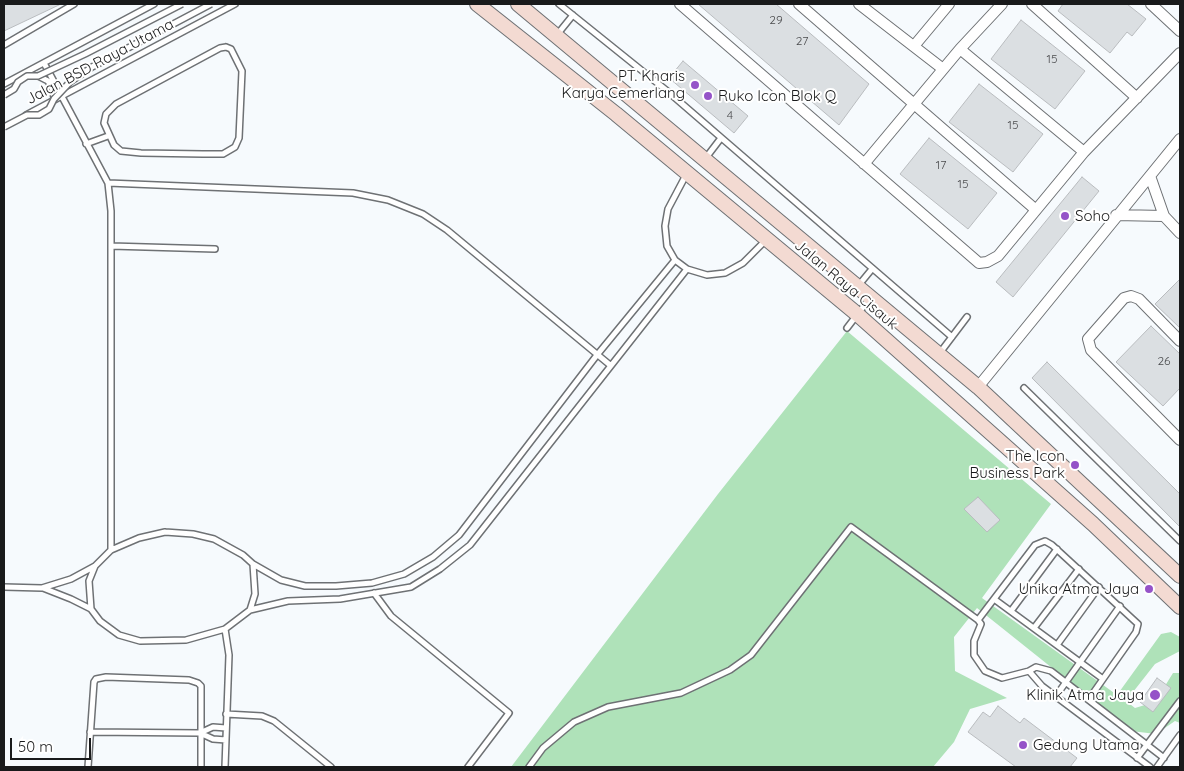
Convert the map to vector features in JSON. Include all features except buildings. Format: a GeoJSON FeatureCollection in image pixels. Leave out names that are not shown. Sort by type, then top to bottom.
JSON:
{"type":"FeatureCollection","features":[{"type":"Feature","properties":{"kind":"main road","name":"Jalan Raya Cisauk"},"geometry":{"type":"LineString","coordinates":[[477,4],[858,314],[1093,524],[1180,607]]}},
{"type":"Feature","properties":{"kind":"main road","name":"Jalan Raya Cisauk"},"geometry":{"type":"LineString","coordinates":[[518,4],[978,387],[1180,576]]}},
{"type":"Feature","properties":{"kind":"street"},"geometry":{"type":"LineString","coordinates":[[680,4],[978,262],[987,262],[998,256],[1084,152],[1180,53]]}},
{"type":"Feature","properties":{"kind":"street"},"geometry":{"type":"LineString","coordinates":[[799,4],[1036,210]]}},
{"type":"Feature","properties":{"kind":"street"},"geometry":{"type":"LineString","coordinates":[[859,4],[943,69]]}},
{"type":"Feature","properties":{"kind":"street"},"geometry":{"type":"LineString","coordinates":[[914,46],[948,4]]}},
{"type":"Feature","properties":{"kind":"street"},"geometry":{"type":"LineString","coordinates":[[864,164],[960,49],[1002,4]]}},
{"type":"Feature","properties":{"kind":"street"},"geometry":{"type":"LineString","coordinates":[[1032,4],[1137,98]]}},
{"type":"Feature","properties":{"kind":"street"},"geometry":{"type":"LineString","coordinates":[[1151,4],[1180,31]]}},
{"type":"Feature","properties":{"kind":"street"},"geometry":{"type":"LineString","coordinates":[[960,49],[1084,152]]}},
{"type":"Feature","properties":{"kind":"street"},"geometry":{"type":"LineString","coordinates":[[978,387],[1180,139]]}},
{"type":"Feature","properties":{"kind":"street"},"geometry":{"type":"LineString","coordinates":[[1150,176],[1164,216],[1180,232]]}},
{"type":"Feature","properties":{"kind":"street"},"geometry":{"type":"LineString","coordinates":[[1116,216],[1164,216]]}},
{"type":"Feature","properties":{"kind":"street"},"geometry":{"type":"LineString","coordinates":[[1180,341],[1139,299],[1131,296],[1124,298],[1088,339],[1091,350],[1180,440]]}},
{"type":"Feature","properties":{"kind":"lane"},"geometry":{"type":"LineString","coordinates":[[4,45],[74,4]]}},
{"type":"Feature","properties":{"kind":"lane","name":"Jalan BSD Raya Utama"},"geometry":{"type":"LineString","coordinates":[[4,84],[154,4]]}},
{"type":"Feature","properties":{"kind":"lane"},"geometry":{"type":"LineString","coordinates":[[4,95],[14,90],[18,82],[27,76],[38,76],[182,4]]}},
{"type":"Feature","properties":{"kind":"lane"},"geometry":{"type":"LineString","coordinates":[[4,128],[27,115],[39,116],[49,109],[54,99],[70,82],[92,67],[211,4]]}},
{"type":"Feature","properties":{"kind":"lane","name":"Jalan BSD Raya Utama"},"geometry":{"type":"LineString","coordinates":[[4,128],[235,4]]}},
{"type":"Feature","properties":{"kind":"lane"},"geometry":{"type":"LineString","coordinates":[[560,4],[721,138],[952,337]]}},
{"type":"Feature","properties":{"kind":"lane"},"geometry":{"type":"LineString","coordinates":[[556,36],[573,15]]}},
{"type":"Feature","properties":{"kind":"lane"},"geometry":{"type":"LineString","coordinates":[[226,47],[231,50],[242,71],[239,138],[235,147],[223,154],[141,153],[121,151],[108,136],[104,123],[106,114],[116,104],[220,48],[226,47]]}},
{"type":"Feature","properties":{"kind":"lane"},"geometry":{"type":"LineString","coordinates":[[44,63],[108,183],[111,210],[111,550]]}},
{"type":"Feature","properties":{"kind":"lane"},"geometry":{"type":"LineString","coordinates":[[38,76],[48,82],[53,90],[54,99]]}},
{"type":"Feature","properties":{"kind":"lane"},"geometry":{"type":"LineString","coordinates":[[86,144],[108,136]]}},
{"type":"Feature","properties":{"kind":"lane"},"geometry":{"type":"LineString","coordinates":[[704,159],[721,138]]}},
{"type":"Feature","properties":{"kind":"lane"},"geometry":{"type":"LineString","coordinates":[[687,173],[668,209],[665,226],[667,246],[675,260],[687,268],[707,275],[725,273],[743,263],[766,239]]}},
{"type":"Feature","properties":{"kind":"lane"},"geometry":{"type":"LineString","coordinates":[[108,183],[353,193],[388,200],[422,214],[447,230],[610,366]]}},
{"type":"Feature","properties":{"kind":"lane"},"geometry":{"type":"LineString","coordinates":[[111,246],[216,249]]}},
{"type":"Feature","properties":{"kind":"lane"},"geometry":{"type":"LineString","coordinates":[[4,587],[42,588],[71,580],[95,566],[111,550],[139,538],[165,532],[193,534],[214,539],[281,580],[305,586],[372,583],[404,574],[434,557],[459,535],[597,355],[675,260]]}},
{"type":"Feature","properties":{"kind":"lane"},"geometry":{"type":"LineString","coordinates":[[42,588],[71,599],[92,610],[100,621],[119,636],[140,641],[186,640],[225,629],[250,610],[288,601],[340,599],[411,587],[440,569],[470,545],[687,268]]}},
{"type":"Feature","properties":{"kind":"lane"},"geometry":{"type":"LineString","coordinates":[[857,288],[872,269]]}},
{"type":"Feature","properties":{"kind":"lane"},"geometry":{"type":"LineString","coordinates":[[847,328],[870,297]]}},
{"type":"Feature","properties":{"kind":"lane"},"geometry":{"type":"LineString","coordinates":[[938,354],[967,317]]}},
{"type":"Feature","properties":{"kind":"lane"},"geometry":{"type":"LineString","coordinates":[[1024,388],[1180,541]]}},
{"type":"Feature","properties":{"kind":"lane"},"geometry":{"type":"LineString","coordinates":[[529,767],[543,748],[574,722],[608,707],[680,693],[696,687],[730,670],[751,655],[851,527],[978,620],[981,624],[974,641],[974,655],[984,671],[1002,678],[1030,671],[1036,667],[1043,667],[1067,682],[1164,758]]}},
{"type":"Feature","properties":{"kind":"lane"},"geometry":{"type":"LineString","coordinates":[[978,620],[1035,545],[1045,541],[1057,549],[1137,621],[1138,627],[1089,699]]}},
{"type":"Feature","properties":{"kind":"lane"},"geometry":{"type":"LineString","coordinates":[[1011,611],[1057,549]]}},
{"type":"Feature","properties":{"kind":"lane"},"geometry":{"type":"LineString","coordinates":[[250,610],[255,594],[253,564]]}},
{"type":"Feature","properties":{"kind":"lane"},"geometry":{"type":"LineString","coordinates":[[92,610],[89,581],[95,566]]}},
{"type":"Feature","properties":{"kind":"lane"},"geometry":{"type":"LineString","coordinates":[[1034,628],[1079,568]]}},
{"type":"Feature","properties":{"kind":"lane"},"geometry":{"type":"LineString","coordinates":[[1057,645],[1099,587]]}},
{"type":"Feature","properties":{"kind":"lane"},"geometry":{"type":"LineString","coordinates":[[374,593],[391,616],[510,713],[468,767]]}},
{"type":"Feature","properties":{"kind":"lane"},"geometry":{"type":"LineString","coordinates":[[994,599],[1103,679]]}},
{"type":"Feature","properties":{"kind":"lane"},"geometry":{"type":"LineString","coordinates":[[1056,696],[1120,606]]}},
{"type":"Feature","properties":{"kind":"lane"},"geometry":{"type":"LineString","coordinates":[[225,629],[229,655],[225,767]]}},
{"type":"Feature","properties":{"kind":"lane"},"geometry":{"type":"LineString","coordinates":[[1030,671],[1042,686],[1150,767]]}},
{"type":"Feature","properties":{"kind":"lane"},"geometry":{"type":"LineString","coordinates":[[88,767],[94,682],[96,679],[106,676],[189,680],[198,683],[201,686],[200,767]]}},
{"type":"Feature","properties":{"kind":"lane"},"geometry":{"type":"LineString","coordinates":[[1138,758],[1180,701]]}},
{"type":"Feature","properties":{"kind":"lane"},"geometry":{"type":"LineString","coordinates":[[226,714],[262,716],[274,720],[331,767]]}},
{"type":"Feature","properties":{"kind":"lane"},"geometry":{"type":"LineString","coordinates":[[200,733],[213,727],[226,728]]}},
{"type":"Feature","properties":{"kind":"lane"},"geometry":{"type":"LineString","coordinates":[[90,732],[200,733],[213,739],[226,740]]}},
{"type":"Feature","properties":{"kind":"lane"},"geometry":{"type":"LineString","coordinates":[[1157,767],[1180,735]]}},
{"type":"Feature","properties":{"kind":"green space"},"geometry":{"type":"Polygon","coordinates":[[[847,331],[1051,504],[982,598],[1117,695],[1161,634],[1171,632],[1180,637],[1180,651],[1155,664],[1126,701],[1135,708],[1155,702],[1173,673],[1180,673],[1180,723],[1175,721],[1156,734],[1131,731],[977,608],[954,637],[955,671],[1007,698],[970,709],[954,742],[933,767],[511,767],[718,494],[847,331]]]}},
{"type":"Feature","properties":{"kind":"place","name":"PT. Kharis Karya Cemerlang"},"geometry":{"type":"Point","coordinates":[695,85]}},
{"type":"Feature","properties":{"kind":"place","name":"Ruko Icon Blok Q"},"geometry":{"type":"Point","coordinates":[708,96]}},
{"type":"Feature","properties":{"kind":"place","name":"Soho"},"geometry":{"type":"Point","coordinates":[1065,216]}},
{"type":"Feature","properties":{"kind":"place","name":"The Icon Business Park"},"geometry":{"type":"Point","coordinates":[1075,465]}},
{"type":"Feature","properties":{"kind":"place","name":"Unika Atma Jaya"},"geometry":{"type":"Point","coordinates":[1149,589]}},
{"type":"Feature","properties":{"kind":"place","name":"Klinik Atma Jaya"},"geometry":{"type":"Point","coordinates":[1155,695]}},
{"type":"Feature","properties":{"kind":"place","name":"Gedung Utama"},"geometry":{"type":"Point","coordinates":[1023,745]}}]}
